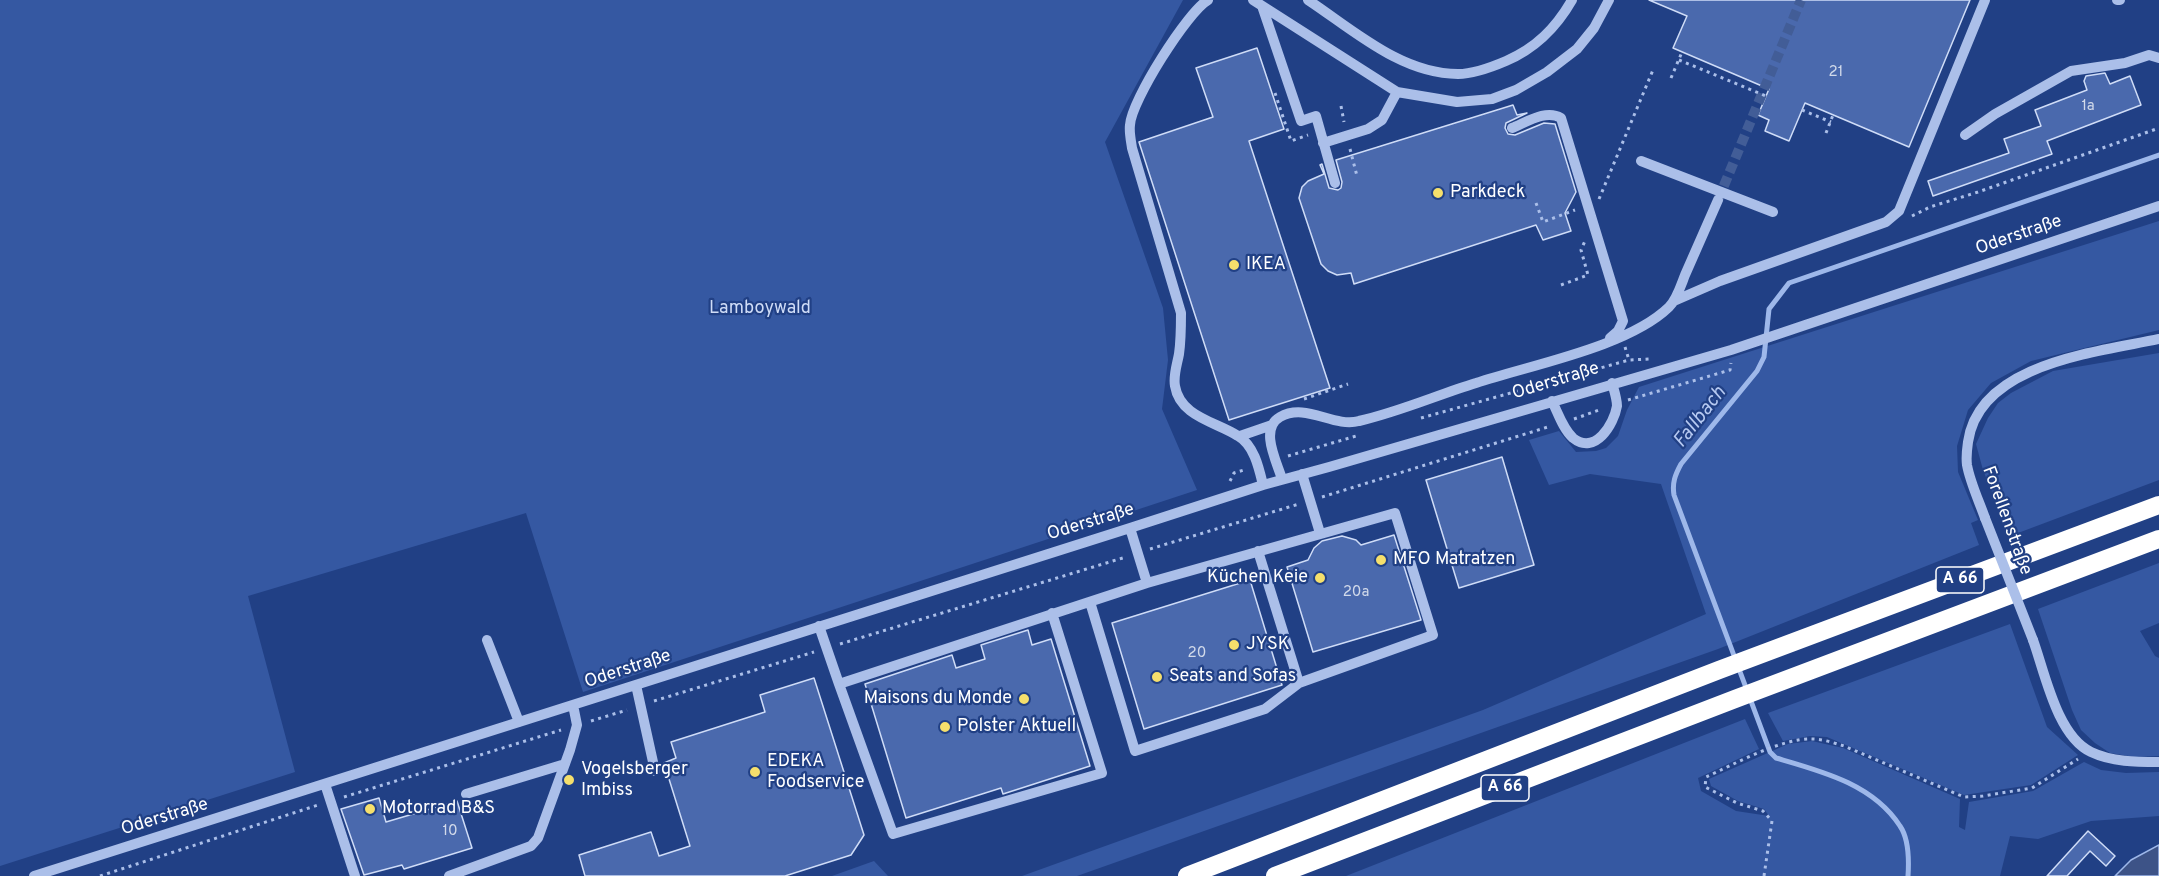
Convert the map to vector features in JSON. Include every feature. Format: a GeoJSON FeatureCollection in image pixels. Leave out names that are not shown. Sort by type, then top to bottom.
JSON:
{"type":"FeatureCollection","features":[{"type":"Feature","properties":{"kind":"highway","name":"A 66"},"geometry":{"type":"LineString","coordinates":[[1187,876],[1719,670],[2159,505]]}},
{"type":"Feature","properties":{"kind":"highway","name":"A 66"},"geometry":{"type":"LineString","coordinates":[[1275,876],[1768,686],[2159,539]]}},
{"type":"Feature","properties":{"kind":"street"},"geometry":{"type":"LineString","coordinates":[[1208,0],[1189,19],[1141,92],[1130,124],[1132,148],[1181,313],[1175,388],[1195,416],[1240,436],[1251,450],[1263,484]]}},
{"type":"Feature","properties":{"kind":"street"},"geometry":{"type":"LineString","coordinates":[[1308,0],[1402,61],[1425,69],[1459,74],[1494,66],[1526,52],[1551,30],[1572,0]]}},
{"type":"Feature","properties":{"kind":"street"},"geometry":{"type":"LineString","coordinates":[[1258,3],[1397,92],[1457,102],[1492,99],[1516,90],[1547,72],[1577,49],[1594,28],[1609,0]]}},
{"type":"Feature","properties":{"kind":"street"},"geometry":{"type":"LineString","coordinates":[[1240,436],[1272,424],[1279,417],[1299,412],[1314,414],[1336,422],[1359,422],[1478,382],[1597,346],[1638,328],[1658,316],[1674,302],[1720,281],[1886,222],[1899,211],[1985,0]]}},
{"type":"Feature","properties":{"kind":"street"},"geometry":{"type":"LineString","coordinates":[[1258,3],[1301,121],[1316,116],[1335,183]]}},
{"type":"Feature","properties":{"kind":"street"},"geometry":{"type":"LineString","coordinates":[[1965,135],[1995,114],[2071,71],[2125,63],[2149,55],[2159,58]]}},
{"type":"Feature","properties":{"kind":"street"},"geometry":{"type":"LineString","coordinates":[[1323,143],[1368,129],[1382,120],[1397,92]]}},
{"type":"Feature","properties":{"kind":"street"},"geometry":{"type":"LineString","coordinates":[[1512,128],[1545,115],[1556,115],[1561,118],[1623,321],[1618,331],[1597,346]]}},
{"type":"Feature","properties":{"kind":"street"},"geometry":{"type":"LineString","coordinates":[[1641,161],[1773,212]]}},
{"type":"Feature","properties":{"kind":"street"},"geometry":{"type":"LineString","coordinates":[[1674,302],[1718,200]]}},
{"type":"Feature","properties":{"kind":"street","name":"Oderstraße"},"geometry":{"type":"LineString","coordinates":[[34,876],[1263,484],[1731,350],[2159,206]]}},
{"type":"Feature","properties":{"kind":"street","name":"Forellenstraße"},"geometry":{"type":"LineString","coordinates":[[2159,339],[2055,362],[2018,377],[2002,387],[1986,402],[1976,416],[1967,448],[1967,465],[1985,518],[2033,640],[2060,718],[2071,735],[2090,752],[2107,758],[2132,762],[2159,762]]}},
{"type":"Feature","properties":{"kind":"street"},"geometry":{"type":"LineString","coordinates":[[1552,401],[1574,438],[1581,443],[1592,442],[1600,438],[1612,423],[1617,404],[1612,383]]}},
{"type":"Feature","properties":{"kind":"street"},"geometry":{"type":"LineString","coordinates":[[1272,424],[1271,448],[1282,479]]}},
{"type":"Feature","properties":{"kind":"street"},"geometry":{"type":"LineString","coordinates":[[1302,474],[1320,534]]}},
{"type":"Feature","properties":{"kind":"street"},"geometry":{"type":"LineString","coordinates":[[839,684],[1147,583],[1395,513],[1433,635],[1299,683],[1265,709],[1135,751],[1090,602]]}},
{"type":"Feature","properties":{"kind":"street"},"geometry":{"type":"LineString","coordinates":[[1130,528],[1147,583]]}},
{"type":"Feature","properties":{"kind":"street"},"geometry":{"type":"LineString","coordinates":[[1258,551],[1299,683]]}},
{"type":"Feature","properties":{"kind":"street"},"geometry":{"type":"LineString","coordinates":[[819,626],[893,834],[1102,773],[1052,613]]}},
{"type":"Feature","properties":{"kind":"street"},"geometry":{"type":"LineString","coordinates":[[487,640],[519,722]]}},
{"type":"Feature","properties":{"kind":"street"},"geometry":{"type":"LineString","coordinates":[[636,685],[656,771]]}},
{"type":"Feature","properties":{"kind":"street"},"geometry":{"type":"LineString","coordinates":[[449,876],[531,846],[538,838],[577,725],[573,705]]}},
{"type":"Feature","properties":{"kind":"street"},"geometry":{"type":"LineString","coordinates":[[466,794],[565,764]]}},
{"type":"Feature","properties":{"kind":"street"},"geometry":{"type":"LineString","coordinates":[[325,784],[355,876]]}},
{"type":"Feature","properties":{"kind":"path"},"geometry":{"type":"LineString","coordinates":[[1671,78],[1682,52]]}},
{"type":"Feature","properties":{"kind":"path"},"geometry":{"type":"LineString","coordinates":[[1679,60],[1766,96]]}},
{"type":"Feature","properties":{"kind":"path"},"geometry":{"type":"LineString","coordinates":[[1536,203],[1543,222],[1599,201],[1653,70]]}},
{"type":"Feature","properties":{"kind":"path"},"geometry":{"type":"LineString","coordinates":[[1802,110],[1830,122]]}},
{"type":"Feature","properties":{"kind":"path"},"geometry":{"type":"LineString","coordinates":[[1826,133],[1833,115]]}},
{"type":"Feature","properties":{"kind":"path"},"geometry":{"type":"LineString","coordinates":[[1894,217],[1910,216],[1930,207],[2159,128]]}},
{"type":"Feature","properties":{"kind":"path"},"geometry":{"type":"LineString","coordinates":[[100,876],[330,801],[1731,370],[1731,350]]}},
{"type":"Feature","properties":{"kind":"path"},"geometry":{"type":"LineString","coordinates":[[1304,399],[1348,384]]}},
{"type":"Feature","properties":{"kind":"path"},"geometry":{"type":"LineString","coordinates":[[1764,876],[1772,821],[1763,811],[1737,803],[1706,787],[1706,777],[1786,742],[1811,738],[1828,741],[1964,797],[2032,788],[2090,752]]}},
{"type":"Feature","properties":{"kind":"green space","name":"Lamboywald"},"geometry":{"type":"Polygon","coordinates":[[[0,0],[1183,0],[1105,142],[1163,308],[1168,360],[1162,409],[1197,490],[583,692],[526,513],[248,596],[295,772],[0,866],[0,0]]]}},
{"type":"Feature","properties":{"kind":"green space"},"geometry":{"type":"Polygon","coordinates":[[[2159,221],[2159,330],[2031,361],[1991,383],[1968,410],[1957,446],[1958,472],[1978,520],[1971,523],[1979,545],[1718,649],[1077,876],[1022,876],[1483,710],[1706,614],[1661,484],[1590,474],[1549,485],[1529,440],[1559,431],[1576,452],[1606,448],[1618,436],[1627,410],[1639,387],[2159,221]]]}},
{"type":"Feature","properties":{"kind":"green space"},"geometry":{"type":"Polygon","coordinates":[[[2159,353],[2159,480],[2010,536],[1983,470],[1976,444],[1998,403],[2011,393],[2053,371],[2159,353]]]}},
{"type":"Feature","properties":{"kind":"green space"},"geometry":{"type":"Polygon","coordinates":[[[2159,563],[2159,623],[2140,631],[2155,656],[2159,658],[2159,756],[2134,757],[2110,753],[2081,730],[2038,609],[2159,563]]]}},
{"type":"Feature","properties":{"kind":"green space"},"geometry":{"type":"Polygon","coordinates":[[[2010,624],[2047,727],[2078,755],[2031,785],[1964,795],[1827,737],[1810,736],[1783,741],[1768,713],[2010,624]]]}},
{"type":"Feature","properties":{"kind":"green space"},"geometry":{"type":"Polygon","coordinates":[[[1745,719],[1759,749],[1698,778],[1701,791],[1736,811],[1769,816],[1764,809],[1738,801],[1711,786],[1709,779],[1788,744],[1812,741],[1843,748],[1960,799],[1959,827],[1965,830],[1969,802],[2033,791],[2084,762],[2101,770],[2126,773],[2159,772],[2159,816],[2091,821],[2038,839],[2010,836],[2000,876],[1346,876],[1745,719]]]}},
{"type":"Feature","properties":{"kind":"green space"},"geometry":{"type":"Polygon","coordinates":[[[874,861],[888,876],[832,876],[874,861]]]}},
{"type":"Feature","properties":{"kind":"shaded area"},"geometry":{"type":"Polygon","coordinates":[[[2159,845],[2159,876],[2115,876],[2131,860],[2159,845]]]}},
{"type":"Feature","properties":{"kind":"building"},"geometry":{"type":"Polygon","coordinates":[[[1649,0],[1970,0],[1909,147],[1805,103],[1789,141],[1765,131],[1769,120],[1758,115],[1769,89],[1673,48],[1687,16],[1649,0]]]}},
{"type":"Feature","properties":{"kind":"building","name":"IKEA"},"geometry":{"type":"Polygon","coordinates":[[[1257,48],[1284,129],[1249,141],[1330,388],[1229,420],[1139,142],[1213,117],[1196,68],[1257,48]]]}},
{"type":"Feature","properties":{"kind":"building"},"geometry":{"type":"Polygon","coordinates":[[[2105,73],[2110,84],[2130,76],[2141,105],[2047,141],[2052,154],[1933,196],[1928,181],[2009,153],[2004,139],[2041,126],[2035,110],[2087,90],[2084,81],[2086,76],[2105,73]]]}},
{"type":"Feature","properties":{"kind":"building","name":"Parkdeck"},"geometry":{"type":"Polygon","coordinates":[[[1513,105],[1517,115],[1527,113],[1506,123],[1505,128],[1508,134],[1515,135],[1544,123],[1555,124],[1576,192],[1565,213],[1571,231],[1543,240],[1536,225],[1354,284],[1351,273],[1337,275],[1328,271],[1321,264],[1299,198],[1302,187],[1308,181],[1324,174],[1320,165],[1322,164],[1329,188],[1338,190],[1342,182],[1336,160],[1513,105]]]}},
{"type":"Feature","properties":{"kind":"building"},"geometry":{"type":"Polygon","coordinates":[[[1502,457],[1534,565],[1459,588],[1426,480],[1502,457]]]}},
{"type":"Feature","properties":{"kind":"building"},"geometry":{"type":"Polygon","coordinates":[[[1394,535],[1421,620],[1313,652],[1287,567],[1308,560],[1314,548],[1322,541],[1342,536],[1356,540],[1361,545],[1394,535]]]}},
{"type":"Feature","properties":{"kind":"building"},"geometry":{"type":"Polygon","coordinates":[[[1250,580],[1282,685],[1144,729],[1112,623],[1250,580]]]}},
{"type":"Feature","properties":{"kind":"building"},"geometry":{"type":"Polygon","coordinates":[[[1028,630],[1032,645],[1051,639],[1090,766],[1003,794],[1001,788],[906,818],[865,684],[952,655],[956,668],[985,659],[981,645],[1028,630]]]}},
{"type":"Feature","properties":{"kind":"building","name":"EDEKA Foodservice"},"geometry":{"type":"Polygon","coordinates":[[[814,678],[864,835],[851,855],[785,876],[585,876],[579,855],[651,832],[659,856],[690,846],[664,763],[676,758],[671,742],[765,712],[760,695],[814,678]]]}},
{"type":"Feature","properties":{"kind":"building"},"geometry":{"type":"Polygon","coordinates":[[[379,798],[386,822],[457,801],[472,848],[404,869],[402,865],[364,875],[341,809],[379,798]]]}},
{"type":"Feature","properties":{"kind":"building"},"geometry":{"type":"Polygon","coordinates":[[[2088,831],[2115,856],[2106,866],[2090,851],[2067,876],[2047,876],[2088,831]]]}},
{"type":"Feature","properties":{"kind":"waterway","name":"Fallbach"},"geometry":{"type":"LineString","coordinates":[[1908,876],[1908,850],[1903,831],[1876,799],[1845,781],[1776,758],[1770,752],[1674,495],[1676,475],[1681,464],[1757,371],[1764,357],[1769,309],[1789,283],[2159,155]]}},
{"type":"Feature","properties":{"kind":"tunnel"},"geometry":{"type":"LineString","coordinates":[[1718,200],[1801,0]]}},
{"type":"Feature","properties":{"kind":"place","name":"Parkdeck"},"geometry":{"type":"Point","coordinates":[1438,193]}},
{"type":"Feature","properties":{"kind":"place","name":"IKEA"},"geometry":{"type":"Point","coordinates":[1234,265]}},
{"type":"Feature","properties":{"kind":"place","name":"MFO Matratzen"},"geometry":{"type":"Point","coordinates":[1381,560]}},
{"type":"Feature","properties":{"kind":"place","name":"Küchen Keie"},"geometry":{"type":"Point","coordinates":[1320,578]}},
{"type":"Feature","properties":{"kind":"place","name":"JYSK"},"geometry":{"type":"Point","coordinates":[1234,645]}},
{"type":"Feature","properties":{"kind":"place","name":"Seats and Sofas"},"geometry":{"type":"Point","coordinates":[1157,677]}},
{"type":"Feature","properties":{"kind":"place","name":"Maisons du Monde"},"geometry":{"type":"Point","coordinates":[1024,699]}},
{"type":"Feature","properties":{"kind":"place","name":"Polster Aktuell"},"geometry":{"type":"Point","coordinates":[945,727]}},
{"type":"Feature","properties":{"kind":"place","name":"EDEKA Foodservice"},"geometry":{"type":"Point","coordinates":[755,772]}},
{"type":"Feature","properties":{"kind":"place","name":"Vogelsberger Imbiss"},"geometry":{"type":"Point","coordinates":[569,780]}},
{"type":"Feature","properties":{"kind":"place","name":"Motorrad B&S"},"geometry":{"type":"Point","coordinates":[370,809]}}]}
